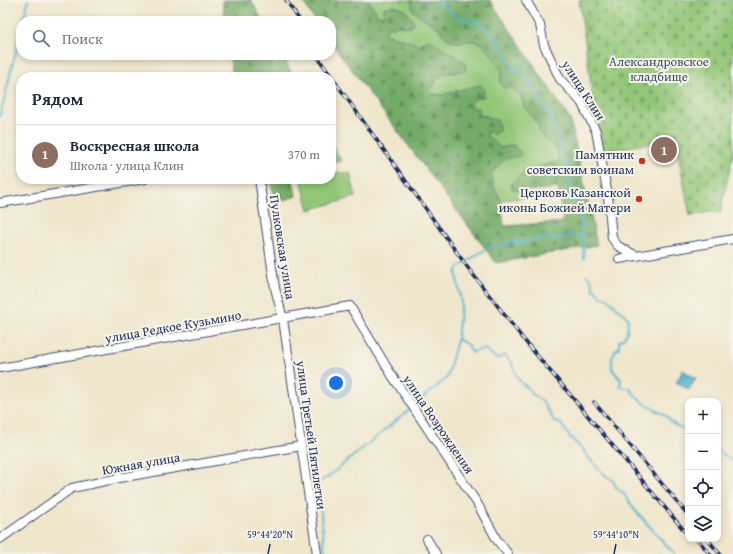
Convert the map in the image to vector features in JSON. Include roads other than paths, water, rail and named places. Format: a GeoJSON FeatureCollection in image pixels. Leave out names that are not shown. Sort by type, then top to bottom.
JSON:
{"type":"FeatureCollection","features":[{"type":"Feature","properties":{"kind":"street","name":"улица Клин"},"geometry":{"type":"LineString","coordinates":[[526,0],[540,25],[544,45],[560,80],[581,102],[596,131],[608,196],[612,238],[618,246],[636,256]]}},
{"type":"Feature","properties":{"kind":"street"},"geometry":{"type":"LineString","coordinates":[[0,203],[115,184]]}},
{"type":"Feature","properties":{"kind":"street","name":"Пулковская улица"},"geometry":{"type":"LineString","coordinates":[[260,184],[275,288],[283,319]]}},
{"type":"Feature","properties":{"kind":"street"},"geometry":{"type":"LineString","coordinates":[[619,259],[733,239]]}},
{"type":"Feature","properties":{"kind":"street","name":"улица Редкое Кузьмино"},"geometry":{"type":"LineString","coordinates":[[0,368],[350,306]]}},
{"type":"Feature","properties":{"kind":"street","name":"улица Возрождения"},"geometry":{"type":"LineString","coordinates":[[350,306],[391,374],[477,503],[497,540],[508,554]]}},
{"type":"Feature","properties":{"kind":"street","name":"улица Третьей Пятилетки"},"geometry":{"type":"LineString","coordinates":[[283,319],[317,554]]}},
{"type":"Feature","properties":{"kind":"street","name":"Южная улица"},"geometry":{"type":"LineString","coordinates":[[0,539],[72,488],[119,478],[301,446]]}},
{"type":"Feature","properties":{"kind":"street"},"geometry":{"type":"LineString","coordinates":[[427,539],[436,554]]}},
{"type":"Feature","properties":{"kind":"water"},"geometry":{"type":"Polygon","coordinates":[[[683,370],[696,378],[689,390],[676,382],[683,370]]]}},
{"type":"Feature","properties":{"kind":"waterway"},"geometry":{"type":"LineString","coordinates":[[24,16],[28,0]]}},
{"type":"Feature","properties":{"kind":"waterway"},"geometry":{"type":"LineString","coordinates":[[437,0],[458,18],[476,22],[489,29],[505,52],[509,62],[530,82],[555,128],[563,153]]}},
{"type":"Feature","properties":{"kind":"waterway"},"geometry":{"type":"LineString","coordinates":[[0,116],[16,50]]}},
{"type":"Feature","properties":{"kind":"waterway"},"geometry":{"type":"LineString","coordinates":[[564,158],[573,200],[581,212],[584,258]]}},
{"type":"Feature","properties":{"kind":"waterway"},"geometry":{"type":"LineString","coordinates":[[582,236],[569,236],[557,239],[546,237],[518,243],[510,241],[505,246],[489,247],[459,267],[456,272],[461,303],[457,339],[468,345],[472,353],[485,349],[497,359],[504,355],[507,357],[519,381],[543,402],[554,421],[561,424],[586,455],[606,476],[613,480],[615,486],[624,494],[634,509],[674,554]]}},
{"type":"Feature","properties":{"kind":"waterway"},"geometry":{"type":"LineString","coordinates":[[587,275],[591,279],[594,289],[602,297],[607,298],[628,318],[626,334],[619,341],[619,349],[616,349],[612,359],[612,369],[621,380],[620,386],[623,388],[630,388],[633,393],[645,404],[668,417],[675,425],[685,429]]}},
{"type":"Feature","properties":{"kind":"waterway"},"geometry":{"type":"LineString","coordinates":[[418,402],[447,378],[457,340]]}},
{"type":"Feature","properties":{"kind":"waterway"},"geometry":{"type":"LineString","coordinates":[[325,554],[318,482],[328,477],[409,410]]}},
{"type":"Feature","properties":{"kind":"waterway"},"geometry":{"type":"LineString","coordinates":[[721,452],[730,460],[733,459]]}},
{"type":"Feature","properties":{"kind":"railway"},"geometry":{"type":"LineString","coordinates":[[286,0],[297,16]]}},
{"type":"Feature","properties":{"kind":"railway"},"geometry":{"type":"LineString","coordinates":[[320,60],[328,72]]}},
{"type":"Feature","properties":{"kind":"railway"},"geometry":{"type":"LineString","coordinates":[[336,83],[468,268],[524,340],[685,531]]}},
{"type":"Feature","properties":{"kind":"railway"},"geometry":{"type":"LineString","coordinates":[[594,402],[685,511]]}},
{"type":"Feature","properties":{"kind":"railway"},"geometry":{"type":"LineString","coordinates":[[700,542],[710,554]]}},
{"type":"Feature","properties":{"kind":"railway"},"geometry":{"type":"LineString","coordinates":[[710,542],[720,554]]}},
{"type":"Feature","properties":{"kind":"place","name":"Воскресная школа"},"geometry":{"type":"Point","coordinates":[664,150]}},
{"type":"Feature","properties":{"kind":"place","name":"Памятник советским воинам"},"geometry":{"type":"Point","coordinates":[642,161]}},
{"type":"Feature","properties":{"kind":"place","name":"Церковь Казанской иконы Божией Матери"},"geometry":{"type":"Point","coordinates":[639,199]}},
{"type":"Feature","properties":{"kind":"park label","name":"Александровское кладбище"},"geometry":{"type":"Point","coordinates":[659,68]}}]}
